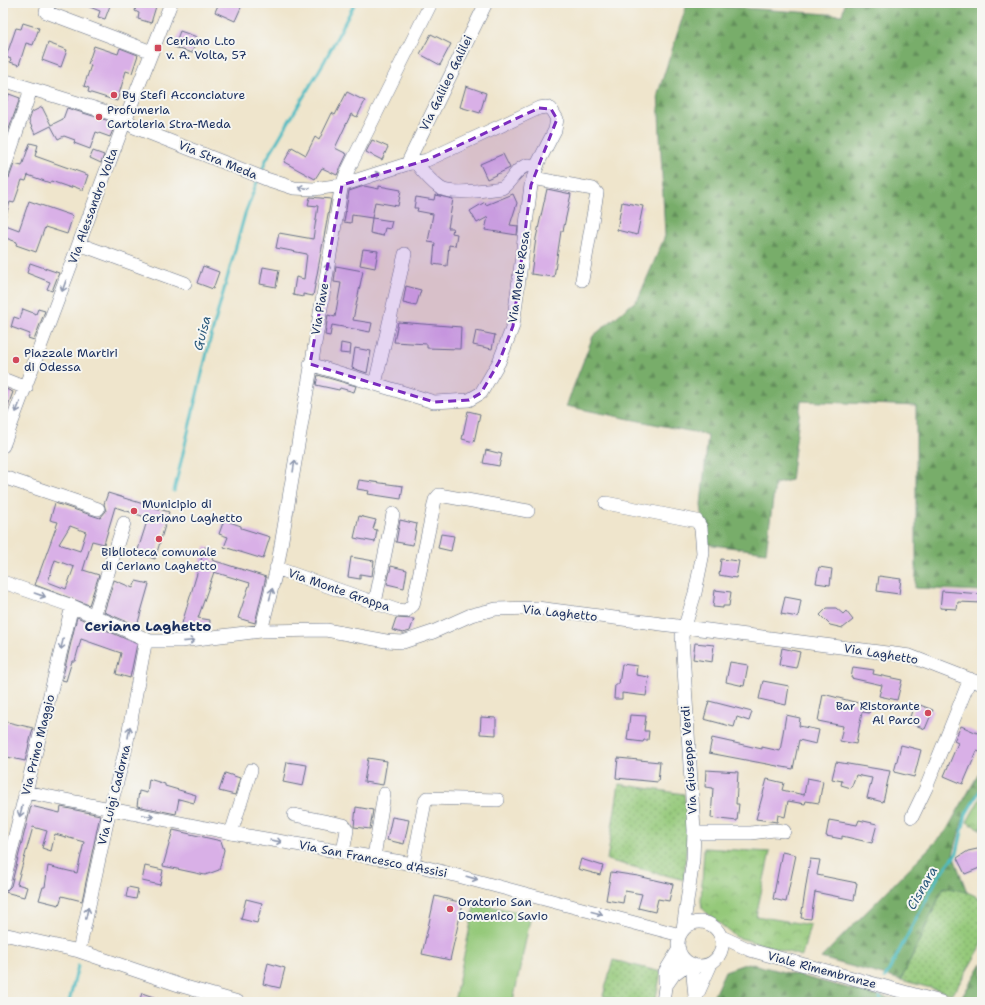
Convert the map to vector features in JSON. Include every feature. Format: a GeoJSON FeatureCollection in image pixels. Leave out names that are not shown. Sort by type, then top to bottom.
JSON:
{"type":"FeatureCollection","features":[{"type":"Feature","properties":{"kind":"street"},"geometry":{"type":"LineString","coordinates":[[49,3],[46,12],[152,52]]}},
{"type":"Feature","properties":{"kind":"street","name":"Via Alessandro Volta"},"geometry":{"type":"LineString","coordinates":[[3,446],[126,118],[171,3]]}},
{"type":"Feature","properties":{"kind":"street","name":"Via Piave"},"geometry":{"type":"LineString","coordinates":[[261,631],[276,568],[310,364],[342,186],[346,174],[431,3]]}},
{"type":"Feature","properties":{"kind":"street","name":"Via Galileo Galilei"},"geometry":{"type":"LineString","coordinates":[[412,163],[486,3]]}},
{"type":"Feature","properties":{"kind":"street","name":"Via Stra Meda"},"geometry":{"type":"LineString","coordinates":[[4,83],[31,89],[126,118],[134,127],[266,179],[294,188],[314,189],[342,186],[412,163],[427,160],[546,107]]}},
{"type":"Feature","properties":{"kind":"street"},"geometry":{"type":"LineString","coordinates":[[3,172],[31,89]]}},
{"type":"Feature","properties":{"kind":"street","name":"Via Monte Rosa"},"geometry":{"type":"LineString","coordinates":[[310,364],[434,402],[469,400],[481,393],[499,362],[513,326],[531,185],[540,161],[555,130],[557,119],[552,109],[546,107]]}},
{"type":"Feature","properties":{"kind":"street"},"geometry":{"type":"LineString","coordinates":[[412,163],[431,181],[441,188],[451,191],[502,188],[508,185],[520,169],[529,165]]}},
{"type":"Feature","properties":{"kind":"street"},"geometry":{"type":"LineString","coordinates":[[533,178],[594,189],[597,193],[582,280]]}},
{"type":"Feature","properties":{"kind":"street"},"geometry":{"type":"LineString","coordinates":[[79,244],[185,284]]}},
{"type":"Feature","properties":{"kind":"street"},"geometry":{"type":"LineString","coordinates":[[375,384],[405,254]]}},
{"type":"Feature","properties":{"kind":"street"},"geometry":{"type":"LineString","coordinates":[[3,379],[26,388]]}},
{"type":"Feature","properties":{"kind":"street"},"geometry":{"type":"LineString","coordinates":[[3,477],[98,509]]}},
{"type":"Feature","properties":{"kind":"street","name":"Via Monte Grappa"},"geometry":{"type":"LineString","coordinates":[[276,568],[396,610],[406,611],[413,605],[435,500],[439,495],[528,511]]}},
{"type":"Feature","properties":{"kind":"street","name":"Via Giuseppe Verdi"},"geometry":{"type":"LineString","coordinates":[[606,503],[697,521],[700,523],[704,553],[695,594],[683,628],[682,640],[694,833],[693,860],[682,932]]}},
{"type":"Feature","properties":{"kind":"street"},"geometry":{"type":"LineString","coordinates":[[375,603],[393,514]]}},
{"type":"Feature","properties":{"kind":"street"},"geometry":{"type":"LineString","coordinates":[[94,616],[124,523]]}},
{"type":"Feature","properties":{"kind":"street"},"geometry":{"type":"LineString","coordinates":[[3,582],[72,606],[150,641]]}},
{"type":"Feature","properties":{"kind":"street","name":"Via Primo Maggio"},"geometry":{"type":"LineString","coordinates":[[3,884],[72,606]]}},
{"type":"Feature","properties":{"kind":"street","name":"Via Laghetto"},"geometry":{"type":"LineString","coordinates":[[150,641],[188,641],[261,631],[335,630],[386,641],[403,642],[433,632],[471,615],[496,609],[537,608],[683,628],[910,656],[976,681],[912,816]]}},
{"type":"Feature","properties":{"kind":"street","name":"Via Luigi Cadorna"},"geometry":{"type":"LineString","coordinates":[[79,951],[110,808],[125,752],[145,644],[150,641]]}},
{"type":"Feature","properties":{"kind":"street"},"geometry":{"type":"LineString","coordinates":[[231,833],[251,770]]}},
{"type":"Feature","properties":{"kind":"street","name":"Via San Francesco d'Assisi"},"geometry":{"type":"LineString","coordinates":[[26,792],[231,833],[413,864],[682,932]]}},
{"type":"Feature","properties":{"kind":"street"},"geometry":{"type":"LineString","coordinates":[[374,857],[384,794]]}},
{"type":"Feature","properties":{"kind":"street"},"geometry":{"type":"LineString","coordinates":[[413,864],[427,798],[498,800]]}},
{"type":"Feature","properties":{"kind":"street"},"geometry":{"type":"LineString","coordinates":[[294,815],[344,825],[347,830],[343,852]]}},
{"type":"Feature","properties":{"kind":"street"},"geometry":{"type":"LineString","coordinates":[[694,833],[750,833],[784,831]]}},
{"type":"Feature","properties":{"kind":"street"},"geometry":{"type":"LineString","coordinates":[[750,833],[770,842]]}},
{"type":"Feature","properties":{"kind":"street","name":"Via Giuseppe Verdi"},"geometry":{"type":"LineString","coordinates":[[689,892],[695,910],[702,922]]}},
{"type":"Feature","properties":{"kind":"street"},"geometry":{"type":"LineString","coordinates":[[663,1002],[665,972],[679,949],[682,932],[689,925],[702,922],[714,926],[722,937],[723,944],[694,1000]]}},
{"type":"Feature","properties":{"kind":"street"},"geometry":{"type":"LineString","coordinates":[[3,934],[79,951],[182,986],[238,1002]]}},
{"type":"Feature","properties":{"kind":"street","name":"Viale Rimembranze"},"geometry":{"type":"LineString","coordinates":[[722,937],[750,950],[941,1002]]}},
{"type":"Feature","properties":{"kind":"street"},"geometry":{"type":"LineString","coordinates":[[679,949],[682,957],[690,964],[701,966],[715,960]]}},
{"type":"Feature","properties":{"kind":"street","name":"Viale Rimembranze"},"geometry":{"type":"LineString","coordinates":[[715,960],[750,950]]}},
{"type":"Feature","properties":{"kind":"street"},"geometry":{"type":"LineString","coordinates":[[665,987],[674,974],[690,964]]}},
{"type":"Feature","properties":{"kind":"street"},"geometry":{"type":"LineString","coordinates":[[690,964],[694,1000]]}},
{"type":"Feature","properties":{"kind":"highlighted area"},"geometry":{"type":"Polygon","coordinates":[[[539,108],[551,109],[557,119],[531,185],[513,326],[499,362],[481,393],[469,400],[434,402],[310,364],[342,185],[427,160],[539,108]]]}},
{"type":"Feature","properties":{"kind":"green space"},"geometry":{"type":"Polygon","coordinates":[[[845,3],[982,3],[982,591],[915,588],[916,406],[801,401],[791,480],[775,484],[766,552],[706,544],[701,505],[708,435],[566,406],[593,336],[638,299],[665,236],[658,93],[687,4],[842,15],[845,3]]]}},
{"type":"Feature","properties":{"kind":"green space"},"geometry":{"type":"Polygon","coordinates":[[[982,768],[982,784],[962,822],[953,855],[967,892],[944,887],[901,980],[821,958],[946,831],[982,768]]]}},
{"type":"Feature","properties":{"kind":"green space"},"geometry":{"type":"Polygon","coordinates":[[[619,784],[684,794],[688,823],[684,880],[607,860],[619,784]]]}},
{"type":"Feature","properties":{"kind":"green space"},"geometry":{"type":"Polygon","coordinates":[[[982,795],[982,830],[967,822],[982,795]]]}},
{"type":"Feature","properties":{"kind":"green space"},"geometry":{"type":"Polygon","coordinates":[[[704,848],[770,852],[756,916],[810,925],[802,956],[736,937],[702,908],[701,901],[704,848]]]}},
{"type":"Feature","properties":{"kind":"green space"},"geometry":{"type":"Polygon","coordinates":[[[944,887],[967,892],[982,899],[982,945],[953,994],[901,980],[944,887]]]}},
{"type":"Feature","properties":{"kind":"green space"},"geometry":{"type":"Polygon","coordinates":[[[475,903],[531,915],[513,1002],[454,1002],[475,903]]]}},
{"type":"Feature","properties":{"kind":"green space"},"geometry":{"type":"Polygon","coordinates":[[[613,960],[661,972],[655,1002],[627,1002],[603,996],[613,960]]]}},
{"type":"Feature","properties":{"kind":"green space"},"geometry":{"type":"Polygon","coordinates":[[[748,963],[895,1000],[894,1002],[711,1002],[725,971],[748,963]]]}},
{"type":"Feature","properties":{"kind":"green space"},"geometry":{"type":"Polygon","coordinates":[[[982,963],[982,1002],[965,1002],[962,997],[982,963]]]}},
{"type":"Feature","properties":{"kind":"building"},"geometry":{"type":"Polygon","coordinates":[[[111,3],[105,19],[98,17],[100,11],[82,4],[111,3]]]}},
{"type":"Feature","properties":{"kind":"building"},"geometry":{"type":"Polygon","coordinates":[[[137,3],[157,3],[151,23],[138,19],[139,13],[135,11],[137,3]]]}},
{"type":"Feature","properties":{"kind":"building"},"geometry":{"type":"Polygon","coordinates":[[[219,3],[243,3],[235,21],[215,12],[219,3]]]}},
{"type":"Feature","properties":{"kind":"building"},"geometry":{"type":"Polygon","coordinates":[[[23,23],[39,28],[33,45],[26,43],[19,65],[10,62],[11,59],[6,57],[16,28],[21,29],[23,23]]]}},
{"type":"Feature","properties":{"kind":"building"},"geometry":{"type":"Polygon","coordinates":[[[180,31],[197,37],[192,53],[174,47],[180,31]]]}},
{"type":"Feature","properties":{"kind":"building"},"geometry":{"type":"Polygon","coordinates":[[[431,34],[451,44],[440,65],[420,54],[431,34]]]}},
{"type":"Feature","properties":{"kind":"building"},"geometry":{"type":"Polygon","coordinates":[[[48,43],[67,50],[61,67],[42,60],[48,43]]]}},
{"type":"Feature","properties":{"kind":"building"},"geometry":{"type":"Polygon","coordinates":[[[94,46],[118,54],[120,48],[138,55],[132,73],[126,71],[117,101],[88,92],[89,88],[84,86],[91,65],[88,64],[94,46]]]}},
{"type":"Feature","properties":{"kind":"building"},"geometry":{"type":"Polygon","coordinates":[[[466,86],[486,93],[480,113],[460,107],[466,86]]]}},
{"type":"Feature","properties":{"kind":"building"},"geometry":{"type":"Polygon","coordinates":[[[347,92],[365,101],[357,117],[351,114],[335,148],[347,154],[337,175],[322,168],[315,179],[284,162],[292,147],[306,155],[315,137],[319,140],[332,113],[335,115],[347,92]]]}},
{"type":"Feature","properties":{"kind":"building"},"geometry":{"type":"Polygon","coordinates":[[[9,94],[20,98],[3,146],[3,112],[9,94]]]}},
{"type":"Feature","properties":{"kind":"building"},"geometry":{"type":"Polygon","coordinates":[[[42,107],[51,125],[63,119],[67,108],[116,123],[110,137],[96,132],[90,149],[74,143],[75,140],[64,136],[58,139],[51,126],[35,134],[29,121],[32,112],[42,107]]]}},
{"type":"Feature","properties":{"kind":"building"},"geometry":{"type":"Polygon","coordinates":[[[372,140],[388,147],[382,160],[366,152],[372,140]]]}},
{"type":"Feature","properties":{"kind":"building"},"geometry":{"type":"Polygon","coordinates":[[[30,143],[38,145],[35,156],[88,175],[83,190],[72,186],[71,188],[51,181],[50,183],[28,175],[26,181],[22,180],[14,203],[10,202],[5,218],[3,218],[3,193],[6,183],[3,183],[3,180],[9,178],[14,164],[22,166],[30,143]]]}},
{"type":"Feature","properties":{"kind":"building"},"geometry":{"type":"Polygon","coordinates":[[[93,151],[104,155],[101,163],[90,158],[93,151]]]}},
{"type":"Feature","properties":{"kind":"building"},"geometry":{"type":"Polygon","coordinates":[[[503,154],[510,168],[487,179],[480,164],[503,154]]]}},
{"type":"Feature","properties":{"kind":"building"},"geometry":{"type":"Polygon","coordinates":[[[364,186],[379,189],[379,186],[401,190],[398,206],[375,202],[372,218],[352,215],[351,223],[344,222],[349,191],[364,186]]]}},
{"type":"Feature","properties":{"kind":"building"},"geometry":{"type":"Polygon","coordinates":[[[547,189],[571,194],[563,231],[561,231],[554,277],[531,274],[536,238],[547,189]]]}},
{"type":"Feature","properties":{"kind":"building"},"geometry":{"type":"Polygon","coordinates":[[[513,194],[517,203],[510,225],[518,226],[517,235],[485,230],[488,217],[477,223],[470,211],[485,202],[486,205],[513,194]]]}},
{"type":"Feature","properties":{"kind":"building"},"geometry":{"type":"Polygon","coordinates":[[[435,195],[453,199],[448,228],[453,228],[452,233],[457,234],[455,246],[449,245],[447,266],[433,264],[435,243],[428,242],[433,214],[417,211],[418,208],[414,208],[416,197],[434,200],[435,195]]]}},
{"type":"Feature","properties":{"kind":"building"},"geometry":{"type":"Polygon","coordinates":[[[310,197],[331,199],[313,296],[303,294],[303,297],[293,295],[296,277],[304,279],[307,254],[276,248],[279,233],[313,239],[318,206],[308,205],[310,197]]]}},
{"type":"Feature","properties":{"kind":"building"},"geometry":{"type":"Polygon","coordinates":[[[29,201],[73,216],[67,234],[45,227],[36,252],[16,245],[17,242],[3,237],[3,224],[19,230],[29,201]]]}},
{"type":"Feature","properties":{"kind":"building"},"geometry":{"type":"Polygon","coordinates":[[[622,202],[643,206],[637,235],[617,230],[622,202]]]}},
{"type":"Feature","properties":{"kind":"building"},"geometry":{"type":"Polygon","coordinates":[[[372,218],[392,221],[390,229],[385,228],[383,236],[370,233],[372,218]]]}},
{"type":"Feature","properties":{"kind":"building"},"geometry":{"type":"Polygon","coordinates":[[[363,249],[378,251],[375,268],[360,265],[363,249]]]}},
{"type":"Feature","properties":{"kind":"building"},"geometry":{"type":"Polygon","coordinates":[[[30,263],[59,273],[52,291],[47,289],[50,282],[27,273],[30,263]]]}},
{"type":"Feature","properties":{"kind":"building"},"geometry":{"type":"Polygon","coordinates":[[[203,266],[219,272],[213,289],[197,283],[203,266]]]}},
{"type":"Feature","properties":{"kind":"building"},"geometry":{"type":"Polygon","coordinates":[[[336,266],[363,271],[353,320],[372,323],[370,332],[332,325],[330,336],[325,335],[328,315],[335,317],[341,283],[334,282],[336,266]]]}},
{"type":"Feature","properties":{"kind":"building"},"geometry":{"type":"Polygon","coordinates":[[[263,267],[279,270],[276,287],[260,284],[263,267]]]}},
{"type":"Feature","properties":{"kind":"building"},"geometry":{"type":"Polygon","coordinates":[[[406,286],[421,290],[416,306],[403,303],[406,286]]]}},
{"type":"Feature","properties":{"kind":"building"},"geometry":{"type":"Polygon","coordinates":[[[23,309],[36,314],[38,309],[45,311],[34,340],[28,338],[30,334],[11,327],[14,317],[20,319],[23,309]]]}},
{"type":"Feature","properties":{"kind":"building"},"geometry":{"type":"Polygon","coordinates":[[[398,322],[461,327],[460,349],[427,348],[427,344],[394,342],[398,322]]]}},
{"type":"Feature","properties":{"kind":"building"},"geometry":{"type":"Polygon","coordinates":[[[476,331],[495,335],[492,349],[473,345],[476,331]]]}},
{"type":"Feature","properties":{"kind":"building"},"geometry":{"type":"Polygon","coordinates":[[[341,343],[351,345],[350,354],[340,353],[341,343]]]}},
{"type":"Feature","properties":{"kind":"building"},"geometry":{"type":"Polygon","coordinates":[[[355,348],[371,351],[367,373],[352,368],[355,348]]]}},
{"type":"Feature","properties":{"kind":"building"},"geometry":{"type":"Polygon","coordinates":[[[318,375],[356,386],[354,392],[340,388],[339,390],[316,385],[318,375]]]}},
{"type":"Feature","properties":{"kind":"building"},"geometry":{"type":"Polygon","coordinates":[[[3,388],[13,392],[4,417],[3,417],[3,388]]]}},
{"type":"Feature","properties":{"kind":"building"},"geometry":{"type":"Polygon","coordinates":[[[468,411],[480,414],[474,442],[462,439],[468,411]]]}},
{"type":"Feature","properties":{"kind":"building"},"geometry":{"type":"Polygon","coordinates":[[[486,450],[502,454],[499,466],[483,463],[486,450]]]}},
{"type":"Feature","properties":{"kind":"building"},"geometry":{"type":"Polygon","coordinates":[[[359,480],[403,486],[401,499],[368,494],[369,491],[357,489],[359,480]]]}},
{"type":"Feature","properties":{"kind":"building"},"geometry":{"type":"Polygon","coordinates":[[[108,493],[169,512],[155,559],[137,553],[148,518],[115,507],[104,544],[92,541],[83,570],[99,575],[89,605],[35,585],[58,522],[50,520],[55,503],[100,518],[106,511],[104,504],[108,493]],[[70,526],[59,544],[80,551],[86,532],[70,526]],[[55,560],[48,582],[66,589],[74,567],[55,560]]]}},
{"type":"Feature","properties":{"kind":"building"},"geometry":{"type":"Polygon","coordinates":[[[359,516],[376,520],[373,529],[377,530],[375,542],[354,538],[359,516]]]}},
{"type":"Feature","properties":{"kind":"building"},"geometry":{"type":"Polygon","coordinates":[[[224,520],[241,526],[241,528],[270,537],[263,559],[224,547],[228,537],[219,534],[224,520]]]}},
{"type":"Feature","properties":{"kind":"building"},"geometry":{"type":"Polygon","coordinates":[[[400,520],[417,524],[413,545],[396,542],[400,520]]]}},
{"type":"Feature","properties":{"kind":"building"},"geometry":{"type":"Polygon","coordinates":[[[441,534],[454,536],[451,551],[438,548],[441,534]]]}},
{"type":"Feature","properties":{"kind":"building"},"geometry":{"type":"Polygon","coordinates":[[[205,547],[216,550],[212,560],[266,577],[255,623],[238,618],[250,583],[214,572],[198,618],[210,620],[209,629],[185,632],[180,630],[205,547]]]}},
{"type":"Feature","properties":{"kind":"building"},"geometry":{"type":"Polygon","coordinates":[[[351,557],[374,561],[372,576],[360,574],[360,579],[348,577],[351,557]]]}},
{"type":"Feature","properties":{"kind":"building"},"geometry":{"type":"Polygon","coordinates":[[[721,559],[739,561],[736,578],[719,575],[721,559]]]}},
{"type":"Feature","properties":{"kind":"building"},"geometry":{"type":"Polygon","coordinates":[[[391,566],[407,570],[404,588],[387,584],[391,566]]]}},
{"type":"Feature","properties":{"kind":"building"},"geometry":{"type":"Polygon","coordinates":[[[819,567],[832,569],[830,585],[816,583],[819,567]]]}},
{"type":"Feature","properties":{"kind":"building"},"geometry":{"type":"Polygon","coordinates":[[[879,576],[901,579],[899,594],[877,591],[879,576]]]}},
{"type":"Feature","properties":{"kind":"building"},"geometry":{"type":"Polygon","coordinates":[[[114,580],[133,588],[136,581],[149,584],[137,626],[104,612],[114,580]]]}},
{"type":"Feature","properties":{"kind":"building"},"geometry":{"type":"Polygon","coordinates":[[[715,590],[731,592],[729,606],[723,606],[723,608],[713,607],[715,590]]]}},
{"type":"Feature","properties":{"kind":"building"},"geometry":{"type":"Polygon","coordinates":[[[942,591],[982,594],[982,603],[958,602],[957,609],[940,608],[942,591]]]}},
{"type":"Feature","properties":{"kind":"building"},"geometry":{"type":"Polygon","coordinates":[[[785,597],[801,600],[798,617],[781,614],[785,597]]]}},
{"type":"Feature","properties":{"kind":"building"},"geometry":{"type":"Polygon","coordinates":[[[827,608],[836,608],[843,614],[846,611],[853,620],[843,628],[830,625],[820,615],[827,608]]]}},
{"type":"Feature","properties":{"kind":"building"},"geometry":{"type":"Polygon","coordinates":[[[77,617],[137,644],[130,678],[116,674],[121,653],[81,639],[75,661],[72,661],[66,681],[62,680],[77,617]]]}},
{"type":"Feature","properties":{"kind":"building"},"geometry":{"type":"Polygon","coordinates":[[[396,618],[414,619],[410,631],[403,633],[392,630],[396,618]]]}},
{"type":"Feature","properties":{"kind":"building"},"geometry":{"type":"Polygon","coordinates":[[[695,643],[714,645],[712,662],[693,659],[695,643]]]}},
{"type":"Feature","properties":{"kind":"building"},"geometry":{"type":"Polygon","coordinates":[[[782,648],[800,652],[796,668],[779,665],[782,648]]]}},
{"type":"Feature","properties":{"kind":"building"},"geometry":{"type":"Polygon","coordinates":[[[730,662],[748,665],[744,686],[726,682],[730,662]]]}},
{"type":"Feature","properties":{"kind":"building"},"geometry":{"type":"Polygon","coordinates":[[[622,664],[637,666],[636,675],[649,677],[646,696],[622,693],[622,699],[614,699],[615,684],[619,684],[622,664]]]}},
{"type":"Feature","properties":{"kind":"building"},"geometry":{"type":"Polygon","coordinates":[[[853,667],[874,670],[873,674],[902,680],[897,700],[879,696],[882,685],[851,678],[853,667]]]}},
{"type":"Feature","properties":{"kind":"building"},"geometry":{"type":"Polygon","coordinates":[[[763,681],[789,686],[786,705],[759,699],[763,681]]]}},
{"type":"Feature","properties":{"kind":"building"},"geometry":{"type":"Polygon","coordinates":[[[823,694],[870,706],[869,713],[862,712],[856,744],[840,741],[843,726],[818,721],[823,694]]]}},
{"type":"Feature","properties":{"kind":"building"},"geometry":{"type":"Polygon","coordinates":[[[709,701],[752,712],[749,721],[737,717],[734,727],[704,719],[709,701]]]}},
{"type":"Feature","properties":{"kind":"building"},"geometry":{"type":"Polygon","coordinates":[[[915,703],[933,710],[925,729],[908,722],[915,703]]]}},
{"type":"Feature","properties":{"kind":"building"},"geometry":{"type":"Polygon","coordinates":[[[630,715],[646,716],[644,731],[649,731],[648,740],[644,740],[643,742],[627,740],[630,715]]]}},
{"type":"Feature","properties":{"kind":"building"},"geometry":{"type":"Polygon","coordinates":[[[786,715],[800,718],[799,726],[819,730],[816,744],[799,740],[793,769],[709,753],[712,738],[762,749],[762,747],[780,751],[786,715]]]}},
{"type":"Feature","properties":{"kind":"building"},"geometry":{"type":"Polygon","coordinates":[[[481,717],[496,718],[496,735],[480,734],[481,717]]]}},
{"type":"Feature","properties":{"kind":"building"},"geometry":{"type":"Polygon","coordinates":[[[3,721],[33,728],[25,761],[3,756],[3,721]]]}},
{"type":"Feature","properties":{"kind":"building"},"geometry":{"type":"Polygon","coordinates":[[[961,726],[982,735],[982,753],[977,751],[963,784],[944,776],[958,743],[954,741],[961,726]]]}},
{"type":"Feature","properties":{"kind":"building"},"geometry":{"type":"Polygon","coordinates":[[[901,745],[921,750],[914,777],[894,772],[901,745]]]}},
{"type":"Feature","properties":{"kind":"building"},"geometry":{"type":"Polygon","coordinates":[[[368,758],[387,761],[383,785],[364,782],[368,758]]]}},
{"type":"Feature","properties":{"kind":"building"},"geometry":{"type":"Polygon","coordinates":[[[618,758],[660,762],[658,782],[616,778],[618,758]]]}},
{"type":"Feature","properties":{"kind":"building"},"geometry":{"type":"Polygon","coordinates":[[[287,762],[307,765],[303,786],[283,782],[287,762]]]}},
{"type":"Feature","properties":{"kind":"building"},"geometry":{"type":"Polygon","coordinates":[[[836,762],[890,771],[883,802],[867,798],[872,778],[856,775],[851,788],[841,785],[842,781],[832,779],[836,762]]]}},
{"type":"Feature","properties":{"kind":"building"},"geometry":{"type":"Polygon","coordinates":[[[706,770],[738,772],[736,804],[739,804],[737,821],[711,818],[713,788],[705,787],[706,770]]]}},
{"type":"Feature","properties":{"kind":"building"},"geometry":{"type":"Polygon","coordinates":[[[225,773],[240,778],[235,795],[219,791],[225,773]]]}},
{"type":"Feature","properties":{"kind":"building"},"geometry":{"type":"Polygon","coordinates":[[[807,778],[823,781],[819,803],[806,801],[805,804],[788,801],[785,817],[778,815],[777,822],[756,819],[767,779],[784,783],[782,790],[804,795],[807,778]]]}},
{"type":"Feature","properties":{"kind":"building"},"geometry":{"type":"Polygon","coordinates":[[[149,779],[165,784],[165,786],[196,795],[194,803],[179,799],[176,814],[137,806],[139,791],[147,793],[149,779]]]}},
{"type":"Feature","properties":{"kind":"building"},"geometry":{"type":"Polygon","coordinates":[[[31,806],[60,813],[61,807],[100,815],[82,901],[62,896],[59,905],[39,900],[43,887],[45,887],[48,866],[77,873],[84,842],[55,834],[51,851],[42,848],[47,831],[33,827],[17,884],[27,887],[24,897],[5,892],[11,886],[31,806]]]}},
{"type":"Feature","properties":{"kind":"building"},"geometry":{"type":"Polygon","coordinates":[[[356,807],[373,810],[370,829],[354,827],[356,807]]]}},
{"type":"Feature","properties":{"kind":"building"},"geometry":{"type":"Polygon","coordinates":[[[392,817],[409,820],[404,844],[387,840],[392,817]]]}},
{"type":"Feature","properties":{"kind":"building"},"geometry":{"type":"Polygon","coordinates":[[[829,820],[857,825],[859,820],[877,824],[872,843],[842,836],[842,839],[826,836],[829,820]]]}},
{"type":"Feature","properties":{"kind":"building"},"geometry":{"type":"Polygon","coordinates":[[[173,830],[221,841],[224,850],[219,870],[205,875],[163,866],[173,830]]]}},
{"type":"Feature","properties":{"kind":"building"},"geometry":{"type":"Polygon","coordinates":[[[982,848],[982,867],[965,874],[957,858],[968,851],[982,848]]]}},
{"type":"Feature","properties":{"kind":"building"},"geometry":{"type":"Polygon","coordinates":[[[782,852],[796,855],[786,902],[773,899],[782,852]]]}},
{"type":"Feature","properties":{"kind":"building"},"geometry":{"type":"Polygon","coordinates":[[[581,859],[603,866],[600,875],[578,869],[581,859]]]}},
{"type":"Feature","properties":{"kind":"building"},"geometry":{"type":"Polygon","coordinates":[[[810,859],[820,860],[817,875],[857,883],[854,900],[815,892],[811,919],[801,918],[810,859]]]}},
{"type":"Feature","properties":{"kind":"building"},"geometry":{"type":"Polygon","coordinates":[[[145,866],[163,870],[160,885],[142,881],[145,866]]]}},
{"type":"Feature","properties":{"kind":"building"},"geometry":{"type":"Polygon","coordinates":[[[611,872],[638,876],[673,884],[669,901],[658,899],[655,912],[638,908],[642,894],[625,891],[623,903],[606,900],[611,872]]]}},
{"type":"Feature","properties":{"kind":"building"},"geometry":{"type":"Polygon","coordinates":[[[128,887],[138,889],[136,899],[126,897],[128,887]]]}},
{"type":"Feature","properties":{"kind":"building"},"geometry":{"type":"Polygon","coordinates":[[[435,896],[463,903],[450,960],[422,954],[435,896]]]}},
{"type":"Feature","properties":{"kind":"building"},"geometry":{"type":"Polygon","coordinates":[[[246,899],[262,903],[257,923],[241,919],[246,899]]]}},
{"type":"Feature","properties":{"kind":"building"},"geometry":{"type":"Polygon","coordinates":[[[268,963],[285,968],[280,988],[263,984],[268,963]]]}},
{"type":"Feature","properties":{"kind":"building"},"geometry":{"type":"Polygon","coordinates":[[[142,993],[165,1001],[165,1002],[139,1002],[142,993]]]}},
{"type":"Feature","properties":{"kind":"waterway","name":"Guisa"},"geometry":{"type":"LineString","coordinates":[[262,171],[266,160],[324,62],[355,3]]}},
{"type":"Feature","properties":{"kind":"waterway","name":"Guisa"},"geometry":{"type":"LineString","coordinates":[[174,491],[210,340],[245,214],[257,182]]}},
{"type":"Feature","properties":{"kind":"waterway","name":"Cisnara"},"geometry":{"type":"LineString","coordinates":[[885,978],[938,877],[957,853],[966,814],[982,787]]}},
{"type":"Feature","properties":{"kind":"waterway","name":"Guisa"},"geometry":{"type":"LineString","coordinates":[[69,1002],[78,966]]}},
{"type":"Feature","properties":{"kind":"waterway","name":"Cisnara"},"geometry":{"type":"LineString","coordinates":[[880,997],[881,1002]]}},
{"type":"Feature","properties":{"kind":"place","name":"Ceriano L.to v. A. Volta, 57"},"geometry":{"type":"Point","coordinates":[158,48]}},
{"type":"Feature","properties":{"kind":"place","name":"By Stefi Acconciature"},"geometry":{"type":"Point","coordinates":[114,95]}},
{"type":"Feature","properties":{"kind":"place","name":"Profumeria Cartoleria Stra-Meda"},"geometry":{"type":"Point","coordinates":[99,117]}},
{"type":"Feature","properties":{"kind":"place","name":"Piazzale Martiri di Odessa"},"geometry":{"type":"Point","coordinates":[16,360]}},
{"type":"Feature","properties":{"kind":"place","name":"Municipio di Ceriano Laghetto"},"geometry":{"type":"Point","coordinates":[134,511]}},
{"type":"Feature","properties":{"kind":"place","name":"Biblioteca comunale di Ceriano Laghetto"},"geometry":{"type":"Point","coordinates":[159,539]}},
{"type":"Feature","properties":{"kind":"place","name":"Bar Ristorante Al Parco"},"geometry":{"type":"Point","coordinates":[928,713]}},
{"type":"Feature","properties":{"kind":"place","name":"Oratorio San Domenico Savio"},"geometry":{"type":"Point","coordinates":[450,909]}},
{"type":"Feature","properties":{"kind":"district","name":"Ceriano Laghetto"},"geometry":{"type":"Point","coordinates":[148,626]}}]}
